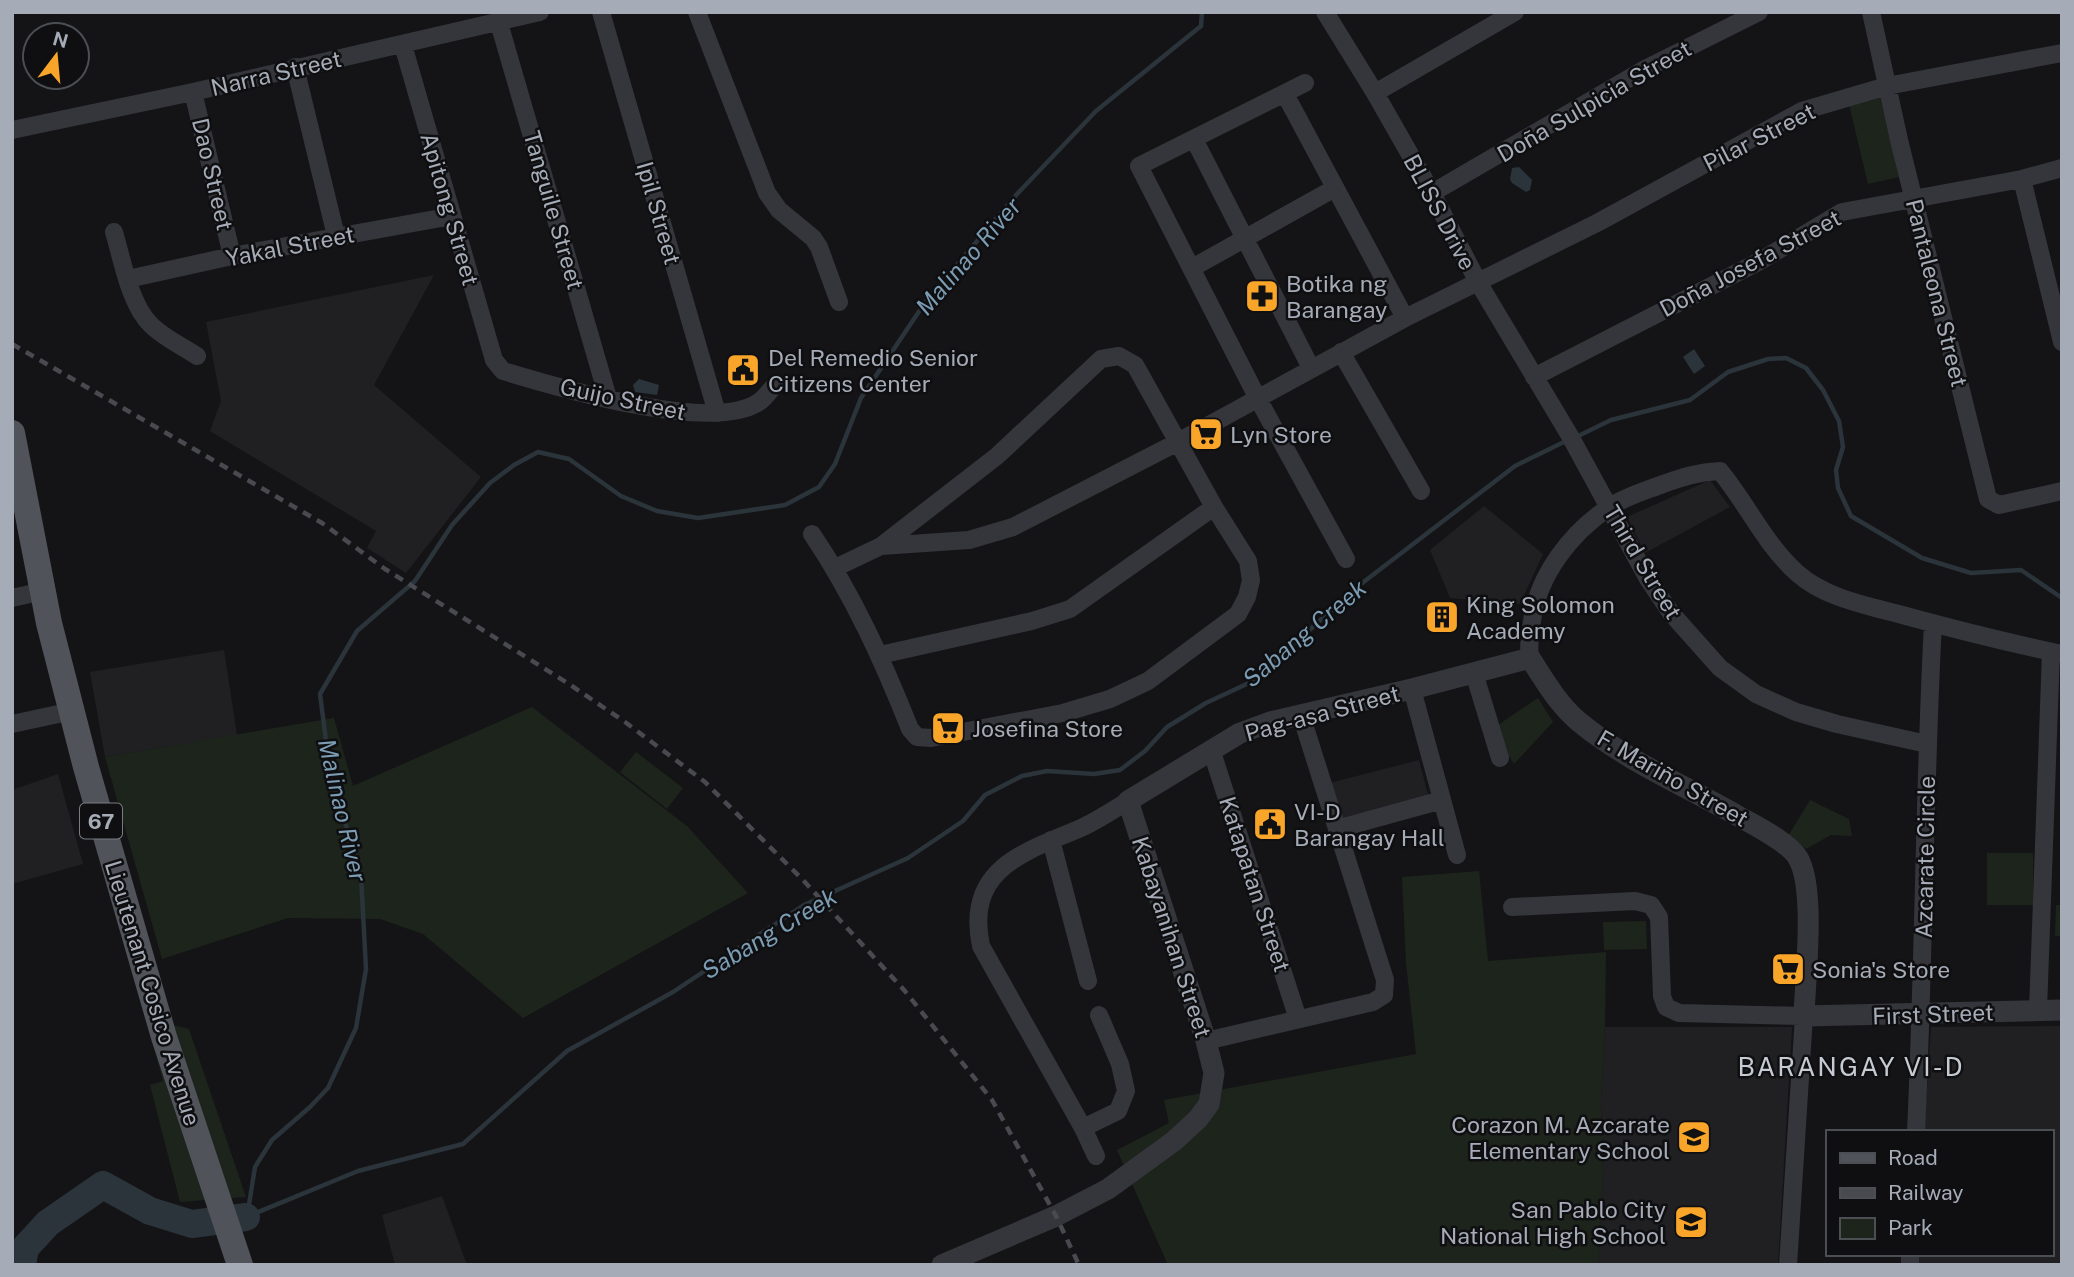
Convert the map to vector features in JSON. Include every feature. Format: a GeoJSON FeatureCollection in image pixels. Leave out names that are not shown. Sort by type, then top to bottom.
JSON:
{"type":"FeatureCollection","features":[{"type":"Feature","properties":{"kind":"main road","name":"Lieutenant Cosico Avenue"},"geometry":{"type":"LineString","coordinates":[[12,433],[43,591],[86,767],[145,976],[240,1265]]}},
{"type":"Feature","properties":{"kind":"street","name":"Narra Street"},"geometry":{"type":"LineString","coordinates":[[12,130],[193,92],[540,12]]}},
{"type":"Feature","properties":{"kind":"street","name":"Ipil Street"},"geometry":{"type":"LineString","coordinates":[[601,12],[717,413]]}},
{"type":"Feature","properties":{"kind":"street"},"geometry":{"type":"LineString","coordinates":[[697,12],[767,193],[779,210],[813,238],[819,247],[839,302]]}},
{"type":"Feature","properties":{"kind":"street","name":"BLISS Drive"},"geometry":{"type":"LineString","coordinates":[[1325,12],[1375,93],[1432,193],[1478,282],[1554,413]]}},
{"type":"Feature","properties":{"kind":"street"},"geometry":{"type":"LineString","coordinates":[[1375,93],[1515,12]]}},
{"type":"Feature","properties":{"kind":"street","name":"Doña Sulpicia Street"},"geometry":{"type":"LineString","coordinates":[[1432,193],[1645,69],[1759,12]]}},
{"type":"Feature","properties":{"kind":"street","name":"Pantaleona Street"},"geometry":{"type":"LineString","coordinates":[[1871,12],[1988,499],[1999,505],[2062,491]]}},
{"type":"Feature","properties":{"kind":"street","name":"Tanguile Street"},"geometry":{"type":"LineString","coordinates":[[499,23],[608,398]]}},
{"type":"Feature","properties":{"kind":"street","name":"Apitong Street"},"geometry":{"type":"LineString","coordinates":[[403,45],[494,360],[503,371]]}},
{"type":"Feature","properties":{"kind":"street","name":"Pilar Street"},"geometry":{"type":"LineString","coordinates":[[881,546],[970,540],[1013,527],[1178,442],[1405,318],[1597,223],[1802,111],[1887,86],[2062,53]]}},
{"type":"Feature","properties":{"kind":"street"},"geometry":{"type":"LineString","coordinates":[[295,68],[336,236]]}},
{"type":"Feature","properties":{"kind":"street"},"geometry":{"type":"LineString","coordinates":[[1305,83],[1139,166],[1257,397],[1346,559]]}},
{"type":"Feature","properties":{"kind":"street","name":"Dao Street"},"geometry":{"type":"LineString","coordinates":[[193,92],[232,256]]}},
{"type":"Feature","properties":{"kind":"street"},"geometry":{"type":"LineString","coordinates":[[1285,94],[1405,318]]}},
{"type":"Feature","properties":{"kind":"street"},"geometry":{"type":"LineString","coordinates":[[1194,139],[1311,368]]}},
{"type":"Feature","properties":{"kind":"street","name":"Doña Josefa Street"},"geometry":{"type":"LineString","coordinates":[[1534,377],[1760,261],[1842,212],[2022,179],[2062,168]]}},
{"type":"Feature","properties":{"kind":"street"},"geometry":{"type":"LineString","coordinates":[[2022,179],[2062,342]]}},
{"type":"Feature","properties":{"kind":"street"},"geometry":{"type":"LineString","coordinates":[[1192,268],[1335,188]]}},
{"type":"Feature","properties":{"kind":"street","name":"Yakal Street"},"geometry":{"type":"LineString","coordinates":[[128,279],[232,256],[452,216]]}},
{"type":"Feature","properties":{"kind":"street"},"geometry":{"type":"LineString","coordinates":[[114,232],[139,309],[149,324],[197,356]]}},
{"type":"Feature","properties":{"kind":"street"},"geometry":{"type":"LineString","coordinates":[[1341,352],[1421,491]]}},
{"type":"Feature","properties":{"kind":"street"},"geometry":{"type":"LineString","coordinates":[[812,534],[835,568],[880,655],[910,729],[917,737],[931,738],[1050,716],[1110,699],[1149,681],[1238,614],[1247,597],[1251,580],[1248,561],[1214,507],[1135,365],[1119,356],[1101,359],[997,456],[881,546],[835,568]]}},
{"type":"Feature","properties":{"kind":"street","name":"Guijo Street"},"geometry":{"type":"LineString","coordinates":[[503,371],[608,398],[698,414],[717,413],[758,403],[777,383]]}},
{"type":"Feature","properties":{"kind":"street","name":"Third Street"},"geometry":{"type":"LineString","coordinates":[[1554,413],[1570,436],[1648,579],[1671,613],[1720,668],[1756,694],[1796,712],[1882,736],[1927,744]]}},
{"type":"Feature","properties":{"kind":"street"},"geometry":{"type":"LineString","coordinates":[[1530,658],[1528,647],[1533,610],[1541,582],[1583,529],[1609,507],[1643,491],[1699,472],[1720,471],[1772,547],[1799,575],[1823,590],[1857,603],[2057,653],[2038,1010]]}},
{"type":"Feature","properties":{"kind":"street"},"geometry":{"type":"LineString","coordinates":[[880,655],[1032,621],[1070,609],[1214,507]]}},
{"type":"Feature","properties":{"kind":"street"},"geometry":{"type":"LineString","coordinates":[[12,598],[43,591]]}},
{"type":"Feature","properties":{"kind":"street","name":"Azcarate Circle"},"geometry":{"type":"LineString","coordinates":[[1916,1130],[1933,623]]}},
{"type":"Feature","properties":{"kind":"street","name":"Pag-asa Street"},"geometry":{"type":"LineString","coordinates":[[1128,801],[1240,733],[1301,715],[1530,658]]}},
{"type":"Feature","properties":{"kind":"street","name":"F. Mariño Street"},"geometry":{"type":"LineString","coordinates":[[1530,658],[1550,691],[1577,720],[1629,758],[1775,837],[1798,858],[1806,881],[1808,914],[1788,1265]]}},
{"type":"Feature","properties":{"kind":"street"},"geometry":{"type":"LineString","coordinates":[[1474,673],[1500,758]]}},
{"type":"Feature","properties":{"kind":"street"},"geometry":{"type":"LineString","coordinates":[[1412,689],[1457,855]]}},
{"type":"Feature","properties":{"kind":"street"},"geometry":{"type":"LineString","coordinates":[[12,724],[72,711]]}},
{"type":"Feature","properties":{"kind":"street"},"geometry":{"type":"LineString","coordinates":[[1206,1041],[1373,1002],[1384,995],[1385,980],[1301,715]]}},
{"type":"Feature","properties":{"kind":"street","name":"Katapatan Street"},"geometry":{"type":"LineString","coordinates":[[1211,749],[1298,1019]]}},
{"type":"Feature","properties":{"kind":"street"},"geometry":{"type":"LineString","coordinates":[[1338,829],[1443,800]]}},
{"type":"Feature","properties":{"kind":"street"},"geometry":{"type":"LineString","coordinates":[[1096,1156],[981,946],[976,925],[982,897],[992,875],[1014,858],[1051,839],[1084,827],[1128,801]]}},
{"type":"Feature","properties":{"kind":"street","name":"Kabayanihan Street"},"geometry":{"type":"LineString","coordinates":[[942,1265],[1056,1216],[1125,1177],[1174,1141],[1198,1119],[1209,1104],[1214,1073],[1206,1041],[1128,801]]}},
{"type":"Feature","properties":{"kind":"street"},"geometry":{"type":"LineString","coordinates":[[1051,839],[1088,981]]}},
{"type":"Feature","properties":{"kind":"street"},"geometry":{"type":"LineString","coordinates":[[1512,907],[1635,901],[1651,905],[1659,916],[1662,996],[1666,1007],[1679,1013],[1804,1016]]}},
{"type":"Feature","properties":{"kind":"street","name":"First Street"},"geometry":{"type":"LineString","coordinates":[[1804,1016],[2062,1010]]}},
{"type":"Feature","properties":{"kind":"street"},"geometry":{"type":"LineString","coordinates":[[1083,1128],[1118,1111],[1126,1091],[1120,1064],[1099,1016]]}},
{"type":"Feature","properties":{"kind":"shaded area"},"geometry":{"type":"Polygon","coordinates":[[[1519,167],[1532,180],[1530,190],[1526,192],[1510,179],[1512,168],[1519,167]]]}},
{"type":"Feature","properties":{"kind":"shaded area"},"geometry":{"type":"Polygon","coordinates":[[[434,275],[374,385],[481,477],[406,573],[367,548],[376,531],[210,431],[221,401],[206,322],[434,275]]]}},
{"type":"Feature","properties":{"kind":"shaded area"},"geometry":{"type":"Polygon","coordinates":[[[1694,349],[1705,366],[1694,374],[1683,357],[1694,349]]]}},
{"type":"Feature","properties":{"kind":"shaded area"},"geometry":{"type":"Polygon","coordinates":[[[639,379],[659,385],[657,395],[635,392],[633,385],[639,379]]]}},
{"type":"Feature","properties":{"kind":"shaded area"},"geometry":{"type":"Polygon","coordinates":[[[1710,480],[1730,507],[1645,553],[1627,517],[1710,480]]]}},
{"type":"Feature","properties":{"kind":"shaded area"},"geometry":{"type":"Polygon","coordinates":[[[1484,506],[1543,554],[1520,604],[1450,598],[1430,550],[1484,506]]]}},
{"type":"Feature","properties":{"kind":"shaded area"},"geometry":{"type":"Polygon","coordinates":[[[224,650],[237,735],[105,757],[90,672],[224,650]]]}},
{"type":"Feature","properties":{"kind":"shaded area"},"geometry":{"type":"Polygon","coordinates":[[[1419,760],[1429,798],[1336,822],[1326,784],[1419,760]]]}},
{"type":"Feature","properties":{"kind":"shaded area"},"geometry":{"type":"Polygon","coordinates":[[[58,774],[83,864],[12,884],[12,790],[58,774]]]}},
{"type":"Feature","properties":{"kind":"shaded area"},"geometry":{"type":"Polygon","coordinates":[[[2062,1026],[2062,1265],[1915,1265],[1916,1256],[2053,1256],[2053,1130],[1924,1130],[1931,1027],[2062,1026]]]}},
{"type":"Feature","properties":{"kind":"shaded area","name":"Corazon M. Azcarate Elementary School"},"geometry":{"type":"Polygon","coordinates":[[[1605,1027],[1792,1027],[1778,1265],[1598,1265],[1603,1172],[1601,1101],[1605,1027]]]}},
{"type":"Feature","properties":{"kind":"shaded area"},"geometry":{"type":"Polygon","coordinates":[[[442,1196],[467,1265],[395,1265],[382,1215],[442,1196]]]}},
{"type":"Feature","properties":{"kind":"green space"},"geometry":{"type":"Polygon","coordinates":[[[1879,93],[1899,177],[1868,184],[1848,100],[1879,93]]]}},
{"type":"Feature","properties":{"kind":"green space"},"geometry":{"type":"Polygon","coordinates":[[[1538,698],[1553,722],[1514,764],[1492,729],[1538,698]]]}},
{"type":"Feature","properties":{"kind":"green space"},"geometry":{"type":"Polygon","coordinates":[[[532,707],[687,826],[748,893],[523,1018],[423,934],[380,919],[288,918],[162,959],[105,757],[334,718],[353,786],[532,707]]]}},
{"type":"Feature","properties":{"kind":"green space"},"geometry":{"type":"Polygon","coordinates":[[[636,752],[683,788],[667,809],[620,772],[636,752]]]}},
{"type":"Feature","properties":{"kind":"green space"},"geometry":{"type":"Polygon","coordinates":[[[1810,800],[1849,819],[1852,836],[1831,835],[1806,849],[1788,836],[1810,800]]]}},
{"type":"Feature","properties":{"kind":"green space"},"geometry":{"type":"Polygon","coordinates":[[[1987,853],[2033,853],[2033,905],[1987,905],[1987,853]]]}},
{"type":"Feature","properties":{"kind":"green space"},"geometry":{"type":"Polygon","coordinates":[[[1479,871],[1488,961],[1606,952],[1601,1101],[1603,1172],[1598,1265],[1168,1265],[1117,1150],[1169,1123],[1164,1100],[1416,1054],[1406,963],[1402,877],[1479,871]]]}},
{"type":"Feature","properties":{"kind":"green space"},"geometry":{"type":"Polygon","coordinates":[[[2056,905],[2062,905],[2062,936],[2055,936],[2056,905]]]}},
{"type":"Feature","properties":{"kind":"green space"},"geometry":{"type":"Polygon","coordinates":[[[1646,921],[1647,949],[1604,950],[1603,922],[1646,921]]]}},
{"type":"Feature","properties":{"kind":"green space"},"geometry":{"type":"Polygon","coordinates":[[[146,1018],[189,1029],[246,1197],[180,1202],[150,1085],[163,1081],[146,1018]]]}},
{"type":"Feature","properties":{"kind":"waterway","name":"Malinao River"},"geometry":{"type":"LineString","coordinates":[[247,1217],[255,1167],[272,1140],[328,1088],[356,1028],[366,969],[361,875],[330,772],[320,694],[357,631],[415,581],[452,525],[490,483],[514,465],[538,452],[569,459],[621,496],[657,511],[698,518],[785,505],[819,487],[835,464],[861,398],[926,301],[1018,193],[1096,111],[1201,26],[1202,12]]}},
{"type":"Feature","properties":{"kind":"waterway","name":"Sabang Creek"},"geometry":{"type":"LineString","coordinates":[[1574,438],[1611,420],[1690,400],[1728,372],[1768,359],[1786,358],[1806,368],[1823,390],[1839,421],[1843,447],[1836,470],[1838,488],[1851,516],[1922,558],[1971,573],[2021,570],[2062,598]]}},
{"type":"Feature","properties":{"kind":"waterway","name":"Sabang Creek"},"geometry":{"type":"LineString","coordinates":[[246,1217],[358,1171],[463,1144],[567,1051],[673,992],[804,905],[908,858],[963,821],[985,795],[1022,776],[1047,771],[1094,774],[1120,770],[1145,751],[1167,727],[1206,703],[1253,681],[1357,587],[1515,466],[1566,441]]}},
{"type":"Feature","properties":{"kind":"waterway"},"geometry":{"type":"LineString","coordinates":[[22,1265],[25,1248],[48,1223],[103,1185],[150,1211],[192,1224],[246,1217]]}},
{"type":"Feature","properties":{"kind":"railway"},"geometry":{"type":"LineString","coordinates":[[12,344],[322,523],[385,569],[566,682],[705,782],[803,880],[904,990],[992,1100],[1056,1216],[1079,1265]]}},
{"type":"Feature","properties":{"kind":"place","name":"Botika ng Barangay"},"geometry":{"type":"Point","coordinates":[1262,296]}},
{"type":"Feature","properties":{"kind":"place","name":"Del Remedio Senior Citizens Center"},"geometry":{"type":"Point","coordinates":[743,370]}},
{"type":"Feature","properties":{"kind":"place","name":"Lyn Store"},"geometry":{"type":"Point","coordinates":[1206,434]}},
{"type":"Feature","properties":{"kind":"place","name":"King Solomon Academy"},"geometry":{"type":"Point","coordinates":[1442,617]}},
{"type":"Feature","properties":{"kind":"place","name":"Josefina Store"},"geometry":{"type":"Point","coordinates":[948,728]}},
{"type":"Feature","properties":{"kind":"place","name":"VI-D Barangay Hall"},"geometry":{"type":"Point","coordinates":[1270,824]}},
{"type":"Feature","properties":{"kind":"place","name":"Sonia's Store"},"geometry":{"type":"Point","coordinates":[1788,969]}},
{"type":"Feature","properties":{"kind":"place","name":"Corazon M. Azcarate Elementary School"},"geometry":{"type":"Point","coordinates":[1694,1137]}},
{"type":"Feature","properties":{"kind":"place","name":"San Pablo City National High School"},"geometry":{"type":"Point","coordinates":[1691,1222]}},
{"type":"Feature","properties":{"kind":"district","name":"BARANGAY VI-D"},"geometry":{"type":"Point","coordinates":[1851,1066]}}]}
